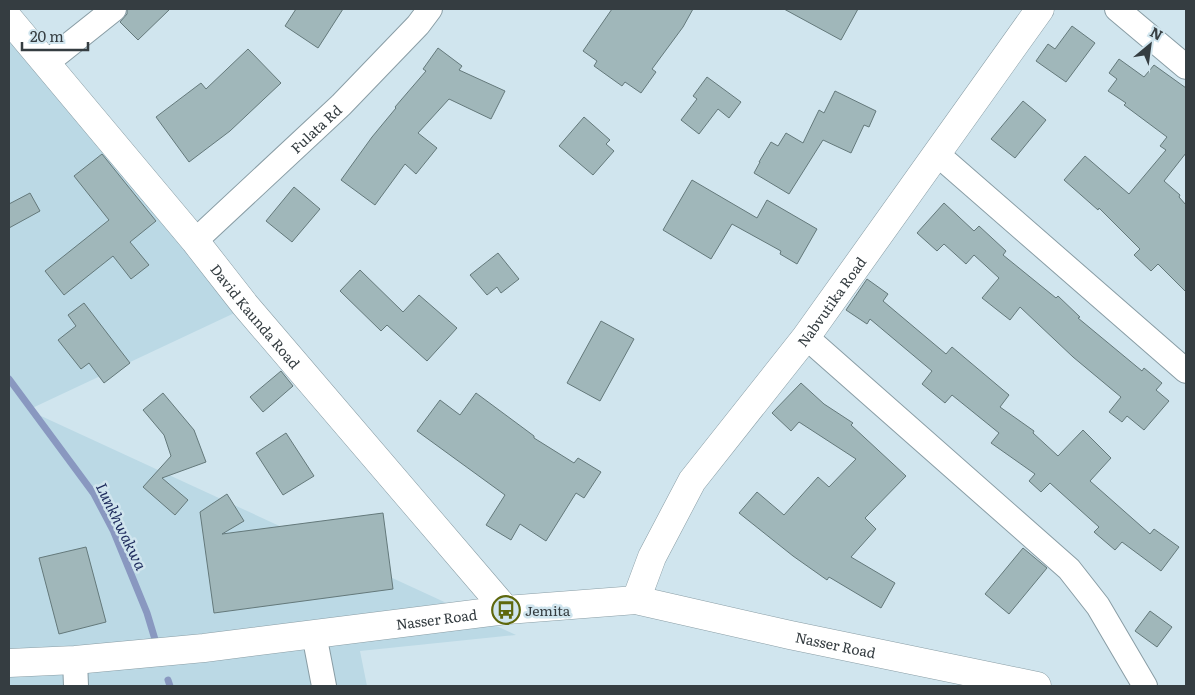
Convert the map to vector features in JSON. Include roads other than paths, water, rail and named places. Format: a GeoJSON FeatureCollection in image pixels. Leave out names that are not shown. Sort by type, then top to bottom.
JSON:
{"type":"FeatureCollection","features":[{"type":"Feature","properties":{"kind":"street"},"geometry":{"type":"LineString","coordinates":[[45,64],[114,9]]}},
{"type":"Feature","properties":{"kind":"street","name":"Fulata Rd"},"geometry":{"type":"LineString","coordinates":[[195,241],[341,105],[418,25],[430,9]]}},
{"type":"Feature","properties":{"kind":"street","name":"Nabvutika Road"},"geometry":{"type":"LineString","coordinates":[[636,600],[652,557],[692,481],[806,337],[1040,9]]}},
{"type":"Feature","properties":{"kind":"street"},"geometry":{"type":"LineString","coordinates":[[1118,9],[1186,68]]}},
{"type":"Feature","properties":{"kind":"street","name":"David Kaunda Road"},"geometry":{"type":"LineString","coordinates":[[9,19],[195,241],[246,305],[506,610]]}},
{"type":"Feature","properties":{"kind":"street"},"geometry":{"type":"LineString","coordinates":[[936,153],[1186,371]]}},
{"type":"Feature","properties":{"kind":"street"},"geometry":{"type":"LineString","coordinates":[[806,337],[1068,569],[1098,606],[1145,686]]}},
{"type":"Feature","properties":{"kind":"street","name":"Nasser Road"},"geometry":{"type":"LineString","coordinates":[[9,664],[76,673],[204,648],[506,610],[636,600],[790,635],[1037,686]]}},
{"type":"Feature","properties":{"kind":"street"},"geometry":{"type":"LineString","coordinates":[[314,634],[324,686]]}},
{"type":"Feature","properties":{"kind":"waterway","name":"Lunkhwakwa"},"geometry":{"type":"LineString","coordinates":[[9,379],[94,494],[113,530],[147,613],[157,646]]}},
{"type":"Feature","properties":{"kind":"waterway","name":"Lunkhwakwa"},"geometry":{"type":"LineString","coordinates":[[168,680],[170,686]]}},
{"type":"Feature","properties":{"kind":"place","name":"Jemita"},"geometry":{"type":"Point","coordinates":[506,610]}}]}
